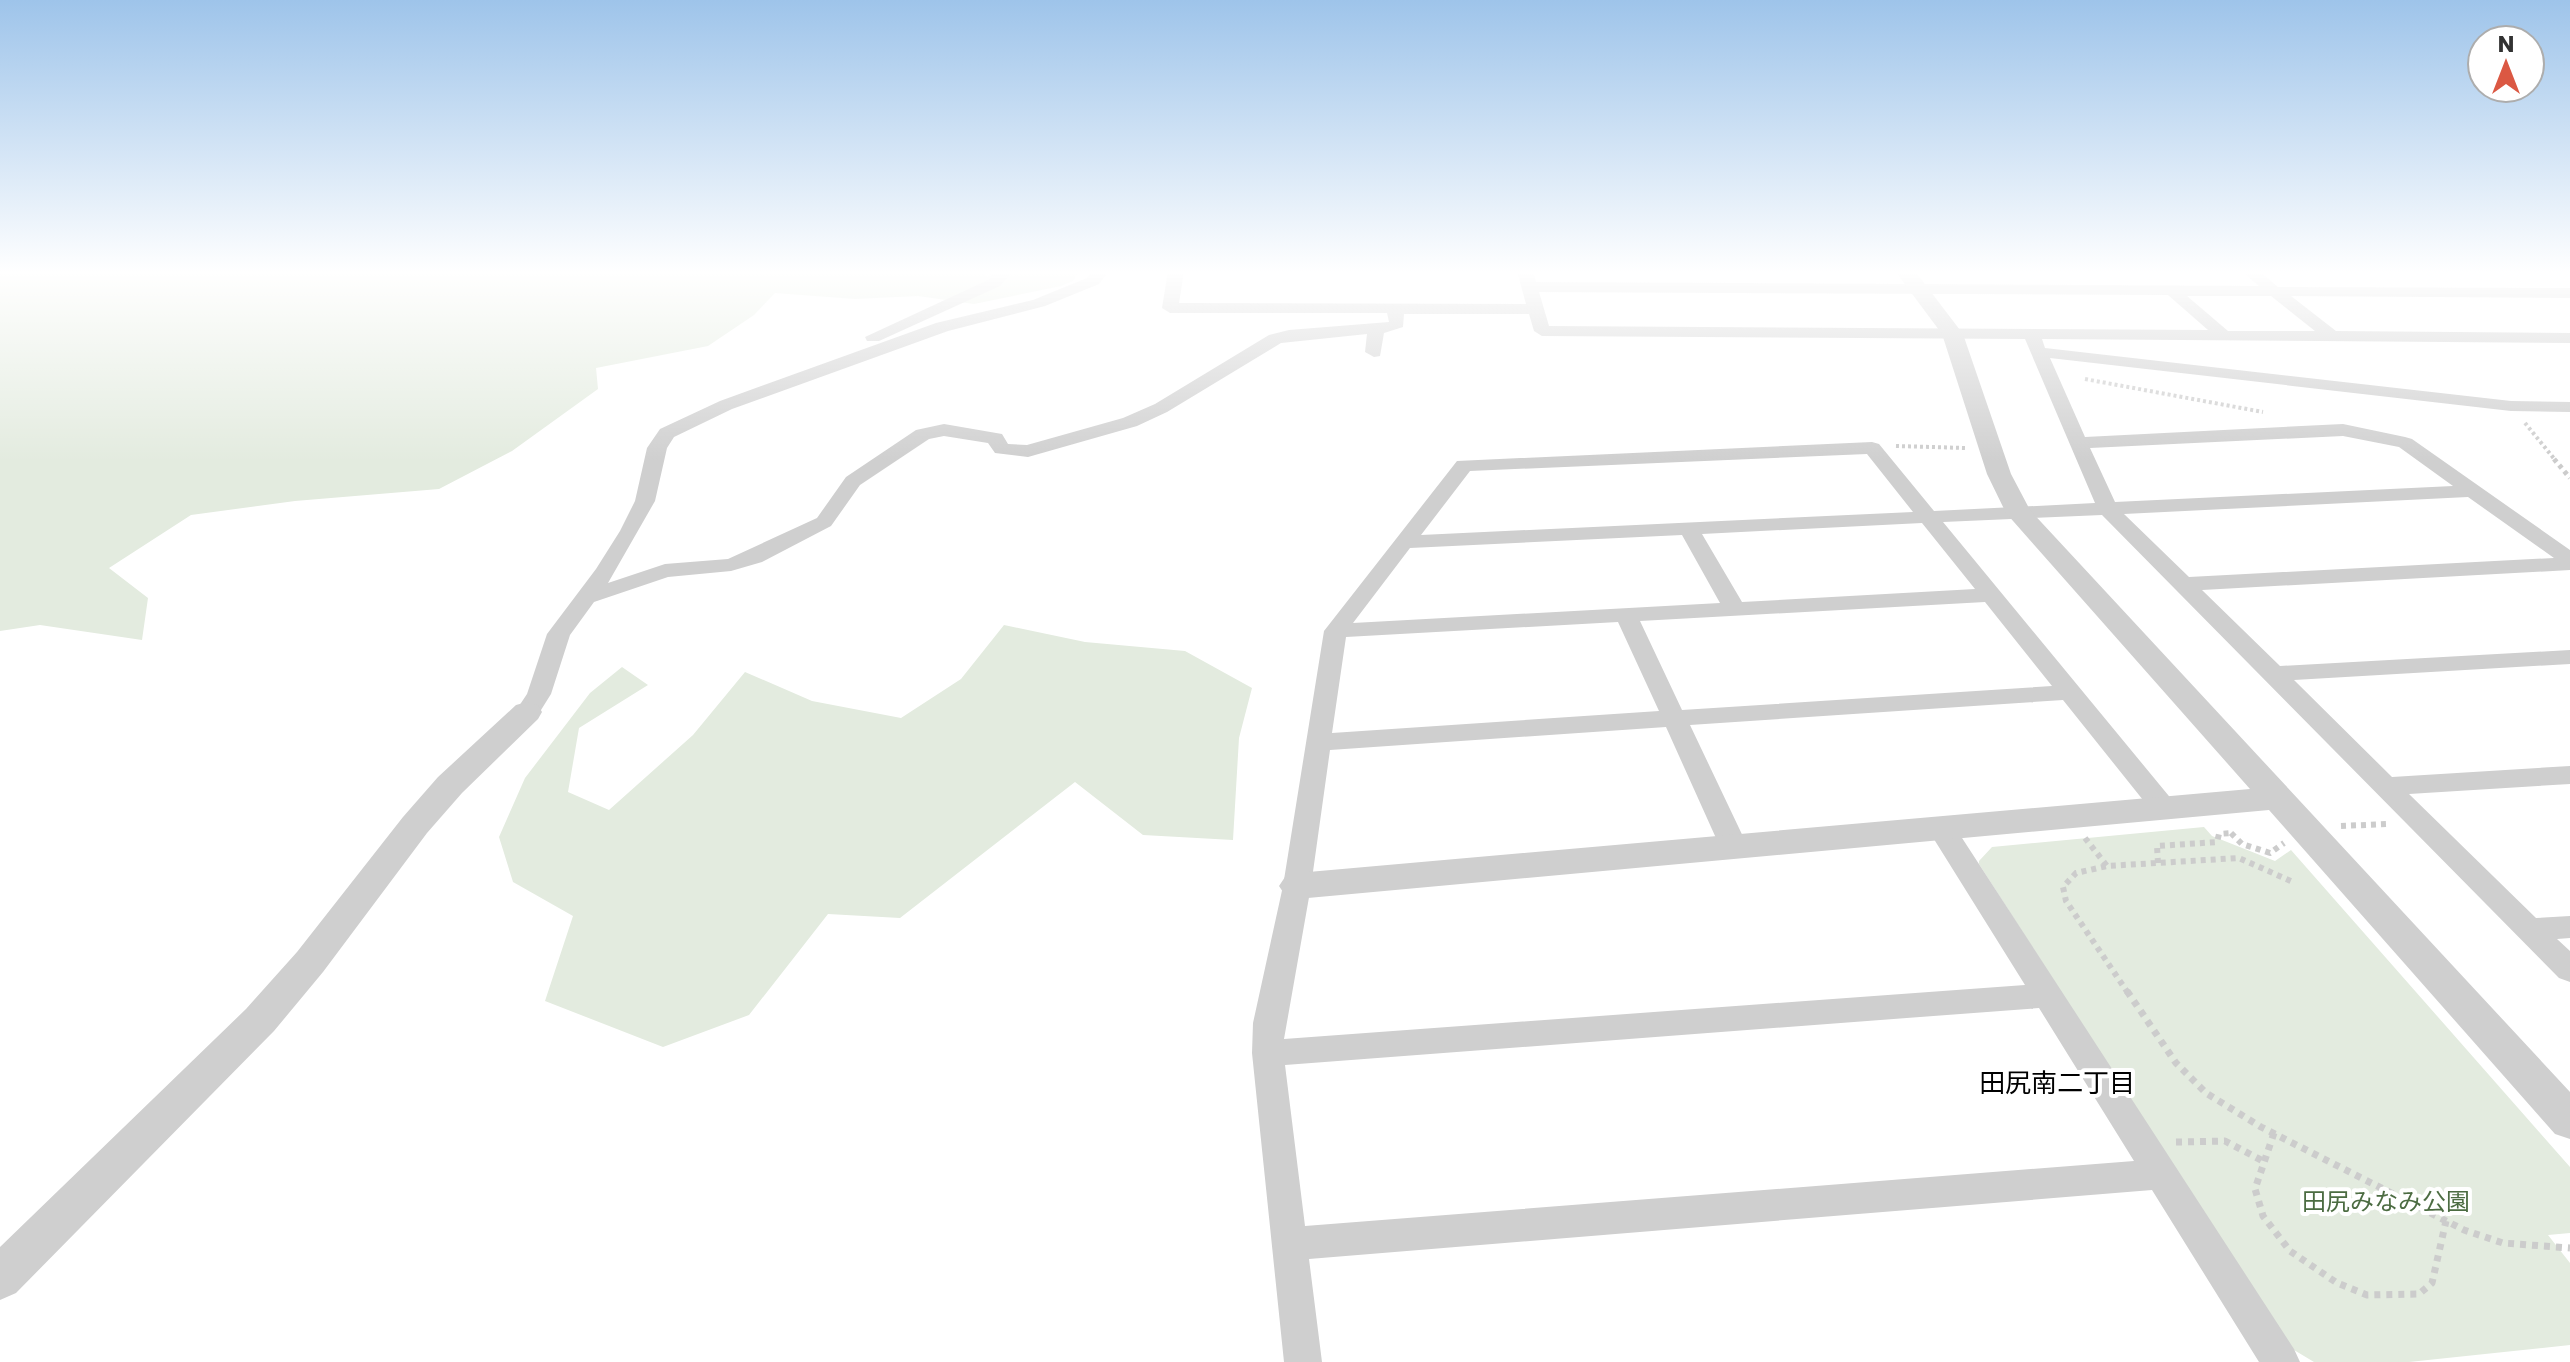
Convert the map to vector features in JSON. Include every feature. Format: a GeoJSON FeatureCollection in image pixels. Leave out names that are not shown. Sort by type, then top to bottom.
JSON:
{"type":"FeatureCollection","features":[{"type":"Feature","properties":{"kind":"street"},"geometry":{"type":"LineString","coordinates":[[0,1278],[260,1020],[310,962],[415,825],[450,785],[527,712],[539,694],[559,634],[606,571],[645,501],[660,441],[686,414],[696,409],[877,335]]}},
{"type":"Feature","properties":{"kind":"street"},"geometry":{"type":"LineString","coordinates":[[675,427],[738,400],[921,335]]}},
{"type":"Feature","properties":{"kind":"street"},"geometry":{"type":"LineString","coordinates":[[585,598],[665,571],[731,565],[754,557],[824,522],[853,481],[923,434],[944,430],[995,438],[1002,449],[1028,451],[1130,422],[1161,408],[1275,339],[1294,335]]}},
{"type":"Feature","properties":{"kind":"street"},"geometry":{"type":"LineString","coordinates":[[1374,352],[1375,335]]}},
{"type":"Feature","properties":{"kind":"street"},"geometry":{"type":"LineString","coordinates":[[1952,335],[1999,474],[2019,513],[2570,1121]]}},
{"type":"Feature","properties":{"kind":"street"},"geometry":{"type":"LineString","coordinates":[[1957,335],[2511,406],[2570,407]]}},
{"type":"Feature","properties":{"kind":"street"},"geometry":{"type":"LineString","coordinates":[[2035,343],[2224,336],[2570,338]]}},
{"type":"Feature","properties":{"kind":"street"},"geometry":{"type":"LineString","coordinates":[[2035,343],[2107,508],[2570,970]]}},
{"type":"Feature","properties":{"kind":"street"},"geometry":{"type":"LineString","coordinates":[[2079,443],[2343,430],[2405,443],[2570,562]]}},
{"type":"Feature","properties":{"kind":"street"},"geometry":{"type":"LineString","coordinates":[[1303,1362],[1268,1053],[1269,1023],[1297,886],[1335,631],[1464,465],[1872,448],[2164,808]]}},
{"type":"Feature","properties":{"kind":"street"},"geometry":{"type":"LineString","coordinates":[[1403,542],[2473,491]]}},
{"type":"Feature","properties":{"kind":"street"},"geometry":{"type":"LineString","coordinates":[[1688,528],[1735,609]]}},
{"type":"Feature","properties":{"kind":"street"},"geometry":{"type":"LineString","coordinates":[[2183,584],[2570,562]]}},
{"type":"Feature","properties":{"kind":"street"},"geometry":{"type":"LineString","coordinates":[[1335,631],[1991,595]]}},
{"type":"Feature","properties":{"kind":"street"},"geometry":{"type":"LineString","coordinates":[[1626,615],[1734,847]]}},
{"type":"Feature","properties":{"kind":"street"},"geometry":{"type":"LineString","coordinates":[[2273,674],[2570,657]]}},
{"type":"Feature","properties":{"kind":"street"},"geometry":{"type":"LineString","coordinates":[[1319,742],[2070,692]]}},
{"type":"Feature","properties":{"kind":"street"},"geometry":{"type":"LineString","coordinates":[[2385,786],[2570,775]]}},
{"type":"Feature","properties":{"kind":"street"},"geometry":{"type":"LineString","coordinates":[[1297,886],[2277,798]]}},
{"type":"Feature","properties":{"kind":"street"},"geometry":{"type":"LineString","coordinates":[[1941,828],[2281,1362]]}},
{"type":"Feature","properties":{"kind":"street"},"geometry":{"type":"LineString","coordinates":[[2529,929],[2570,927]]}},
{"type":"Feature","properties":{"kind":"street"},"geometry":{"type":"LineString","coordinates":[[1268,1053],[2048,995]]}},
{"type":"Feature","properties":{"kind":"street"},"geometry":{"type":"LineString","coordinates":[[1289,1244],[2162,1174]]}},
{"type":"Feature","properties":{"kind":"path"},"geometry":{"type":"LineString","coordinates":[[2048,372],[2272,414]]}},
{"type":"Feature","properties":{"kind":"path"},"geometry":{"type":"LineString","coordinates":[[2511,406],[2570,478]]}},
{"type":"Feature","properties":{"kind":"path"},"geometry":{"type":"LineString","coordinates":[[1872,448],[1883,445],[1971,448]]}},
{"type":"Feature","properties":{"kind":"path"},"geometry":{"type":"LineString","coordinates":[[2333,827],[2422,822]]}},
{"type":"Feature","properties":{"kind":"path"},"geometry":{"type":"LineString","coordinates":[[2226,827],[2242,844],[2270,853],[2288,840]]}},
{"type":"Feature","properties":{"kind":"path"},"geometry":{"type":"LineString","coordinates":[[2158,863],[2157,846],[2217,842],[2219,834],[2231,833]]}},
{"type":"Feature","properties":{"kind":"path"},"geometry":{"type":"LineString","coordinates":[[2082,834],[2107,866]]}},
{"type":"Feature","properties":{"kind":"path"},"geometry":{"type":"LineString","coordinates":[[2251,863],[2257,849]]}},
{"type":"Feature","properties":{"kind":"path"},"geometry":{"type":"LineString","coordinates":[[2293,882],[2239,858],[2107,866],[2076,873],[2063,887],[2066,901],[2176,1063],[2227,1108],[2446,1221],[2503,1243],[2570,1248]]}},
{"type":"Feature","properties":{"kind":"path"},"geometry":{"type":"LineString","coordinates":[[2274,1133],[2255,1189],[2263,1216],[2290,1251],[2337,1283],[2367,1295],[2408,1295],[2427,1289],[2432,1283],[2446,1221]]}},
{"type":"Feature","properties":{"kind":"path"},"geometry":{"type":"LineString","coordinates":[[2143,1144],[2217,1140],[2237,1146],[2263,1161]]}},
{"type":"Feature","properties":{"kind":"green space"},"geometry":{"type":"Polygon","coordinates":[[[0,335],[725,335],[708,346],[596,368],[598,389],[512,451],[439,489],[295,501],[191,515],[109,568],[148,598],[142,640],[40,625],[0,631],[0,335]]]}},
{"type":"Feature","properties":{"kind":"green space"},"geometry":{"type":"Polygon","coordinates":[[[1004,625],[1085,642],[1185,651],[1252,688],[1239,738],[1233,840],[1143,835],[1075,782],[900,918],[828,914],[749,1015],[663,1047],[545,1001],[573,916],[513,882],[499,837],[525,778],[590,693],[622,667],[648,685],[579,728],[568,792],[609,810],[693,735],[745,672],[812,701],[901,718],[961,679],[1004,625]]]}},
{"type":"Feature","properties":{"kind":"green space","name":"田尻みなみ公園"},"geometry":{"type":"Polygon","coordinates":[[[2204,827],[2212,836],[2275,861],[2291,850],[2570,1167],[2570,1233],[2548,1235],[2570,1263],[2570,1345],[2409,1362],[2314,1362],[2289,1347],[1979,864],[1992,847],[2204,827]]]}},
{"type":"Feature","properties":{"kind":"district","name":"田尻南二丁目"},"geometry":{"type":"Point","coordinates":[2057,1083]}}]}
